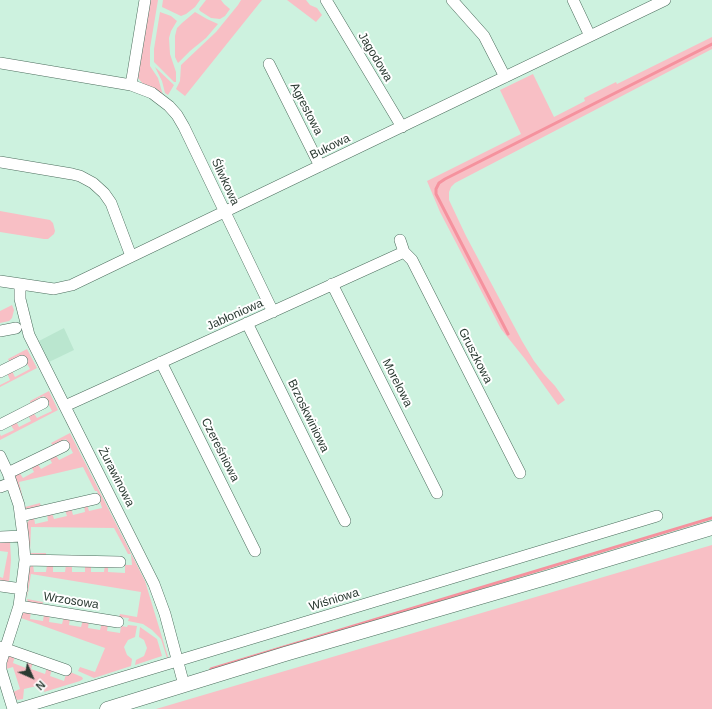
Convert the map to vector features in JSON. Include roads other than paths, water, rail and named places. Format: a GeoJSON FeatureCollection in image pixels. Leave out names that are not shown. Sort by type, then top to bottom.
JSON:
{"type":"FeatureCollection","features":[{"type":"Feature","properties":{"kind":"street"},"geometry":{"type":"LineString","coordinates":[[131,85],[145,0]]}},
{"type":"Feature","properties":{"kind":"street","name":"Jagodowa"},"geometry":{"type":"LineString","coordinates":[[326,0],[402,127]]}},
{"type":"Feature","properties":{"kind":"street"},"geometry":{"type":"LineString","coordinates":[[452,0],[484,36],[505,77]]}},
{"type":"Feature","properties":{"kind":"street"},"geometry":{"type":"LineString","coordinates":[[573,0],[590,36]]}},
{"type":"Feature","properties":{"kind":"street","name":"Bukowa"},"geometry":{"type":"LineString","coordinates":[[0,281],[54,289],[67,286],[666,0]]}},
{"type":"Feature","properties":{"kind":"street","name":"Śliwkowa"},"geometry":{"type":"LineString","coordinates":[[0,64],[131,85],[146,90],[157,96],[169,106],[177,115],[273,312]]}},
{"type":"Feature","properties":{"kind":"street","name":"Agrestowa"},"geometry":{"type":"LineString","coordinates":[[269,64],[320,166]]}},
{"type":"Feature","properties":{"kind":"street"},"geometry":{"type":"LineString","coordinates":[[0,162],[72,174],[80,176],[93,183],[104,193],[113,208],[131,256]]}},
{"type":"Feature","properties":{"kind":"street"},"geometry":{"type":"LineString","coordinates":[[400,240],[404,252]]}},
{"type":"Feature","properties":{"kind":"street","name":"Jabłoniowa"},"geometry":{"type":"LineString","coordinates":[[65,406],[404,252]]}},
{"type":"Feature","properties":{"kind":"street","name":"Gruszkowa"},"geometry":{"type":"LineString","coordinates":[[404,252],[412,260],[520,473]]}},
{"type":"Feature","properties":{"kind":"street","name":"Morelowa"},"geometry":{"type":"LineString","coordinates":[[332,284],[437,493]]}},
{"type":"Feature","properties":{"kind":"street","name":"Żurawinowa"},"geometry":{"type":"LineString","coordinates":[[20,285],[20,299],[29,335],[154,584],[165,614],[184,685]]}},
{"type":"Feature","properties":{"kind":"street","name":"Brzoskwiniowa"},"geometry":{"type":"LineString","coordinates":[[247,323],[345,522]]}},
{"type":"Feature","properties":{"kind":"street"},"geometry":{"type":"LineString","coordinates":[[0,331],[16,328]]}},
{"type":"Feature","properties":{"kind":"street"},"geometry":{"type":"LineString","coordinates":[[0,372],[22,361]]}},
{"type":"Feature","properties":{"kind":"street","name":"Czereśniowa"},"geometry":{"type":"LineString","coordinates":[[161,362],[255,551]]}},
{"type":"Feature","properties":{"kind":"street"},"geometry":{"type":"LineString","coordinates":[[0,425],[43,403]]}},
{"type":"Feature","properties":{"kind":"street"},"geometry":{"type":"LineString","coordinates":[[0,487],[10,478],[64,446]]}},
{"type":"Feature","properties":{"kind":"street"},"geometry":{"type":"LineString","coordinates":[[0,456],[10,478],[21,516],[25,560],[19,606],[3,648],[0,662],[1,670],[14,709]]}},
{"type":"Feature","properties":{"kind":"street"},"geometry":{"type":"LineString","coordinates":[[21,516],[95,499]]}},
{"type":"Feature","properties":{"kind":"street","name":"Wiśniowa"},"geometry":{"type":"LineString","coordinates":[[18,709],[658,516]]}},
{"type":"Feature","properties":{"kind":"street"},"geometry":{"type":"LineString","coordinates":[[107,709],[712,528]]}},
{"type":"Feature","properties":{"kind":"street"},"geometry":{"type":"LineString","coordinates":[[0,537],[23,536]]}},
{"type":"Feature","properties":{"kind":"street"},"geometry":{"type":"LineString","coordinates":[[25,560],[120,562]]}},
{"type":"Feature","properties":{"kind":"street"},"geometry":{"type":"LineString","coordinates":[[0,586],[22,589]]}},
{"type":"Feature","properties":{"kind":"street","name":"Wrzosowa"},"geometry":{"type":"LineString","coordinates":[[19,606],[118,622]]}},
{"type":"Feature","properties":{"kind":"street"},"geometry":{"type":"LineString","coordinates":[[3,648],[66,670]]}},
{"type":"Feature","properties":{"kind":"waterway"},"geometry":{"type":"LineString","coordinates":[[508,334],[436,194],[436,189],[439,183],[712,44]]}},
{"type":"Feature","properties":{"kind":"waterway"},"geometry":{"type":"LineString","coordinates":[[211,669],[712,518]]}}]}
